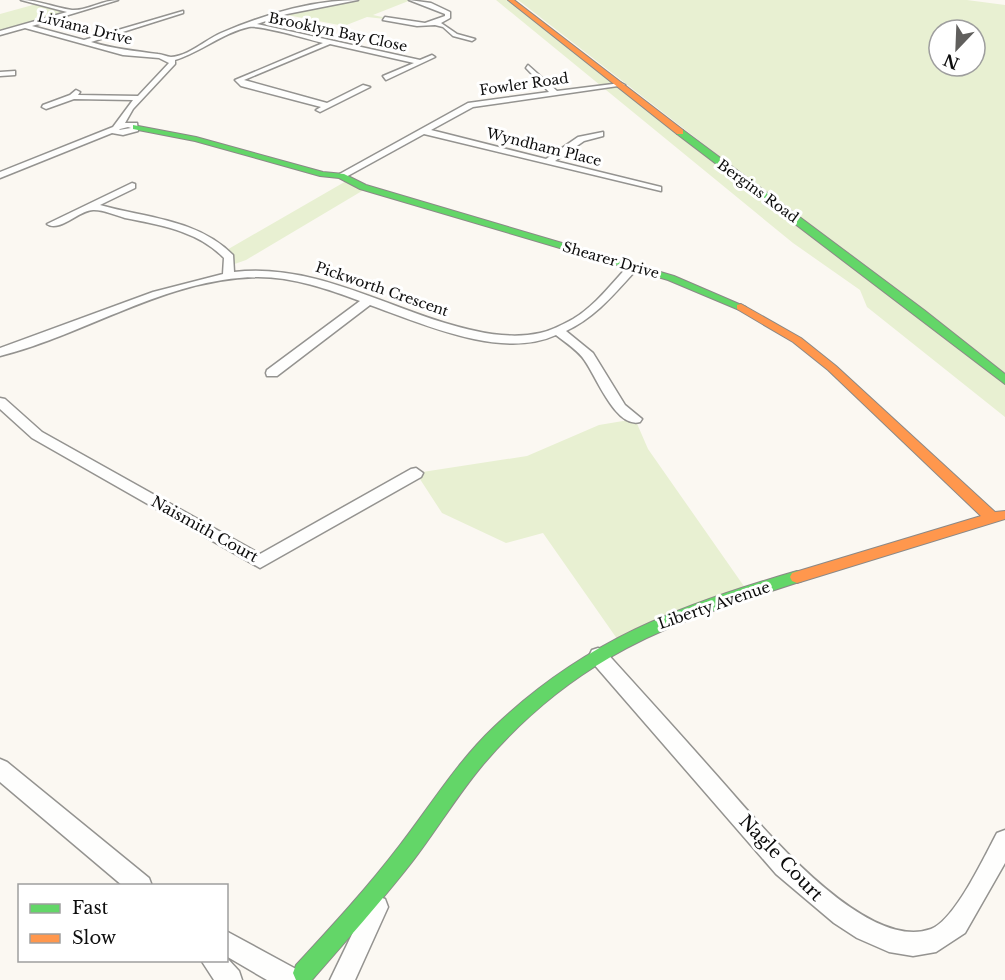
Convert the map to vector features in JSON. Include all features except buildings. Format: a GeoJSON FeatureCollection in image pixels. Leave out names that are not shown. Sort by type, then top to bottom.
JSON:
{"type":"FeatureCollection","features":[{"type":"Feature","properties":{"kind":"street"},"geometry":{"type":"LineString","coordinates":[[27,0],[74,11]]}},
{"type":"Feature","properties":{"kind":"street"},"geometry":{"type":"LineString","coordinates":[[0,33],[115,0]]}},
{"type":"Feature","properties":{"kind":"street"},"geometry":{"type":"LineString","coordinates":[[1,173],[125,129],[125,114],[173,63],[171,59],[185,55],[222,35],[291,11],[355,0]]}},
{"type":"Feature","properties":{"kind":"street"},"geometry":{"type":"LineString","coordinates":[[384,19],[419,25],[436,23],[447,18],[447,13],[429,4],[412,0]]}},
{"type":"Feature","properties":{"kind":"street","name":"Bergins Road"},"geometry":{"type":"LineString","coordinates":[[511,0],[1005,380]]}},
{"type":"Feature","properties":{"kind":"street"},"geometry":{"type":"LineString","coordinates":[[84,42],[178,11],[193,13]]}},
{"type":"Feature","properties":{"kind":"street"},"geometry":{"type":"LineString","coordinates":[[436,23],[446,26],[455,35],[473,39]]}},
{"type":"Feature","properties":{"kind":"street","name":"Brooklyn Bay Close"},"geometry":{"type":"LineString","coordinates":[[252,25],[419,62]]}},
{"type":"Feature","properties":{"kind":"street","name":"Liviana Drive"},"geometry":{"type":"LineString","coordinates":[[26,26],[127,54],[171,59]]}},
{"type":"Feature","properties":{"kind":"street"},"geometry":{"type":"LineString","coordinates":[[328,106],[244,84],[239,80],[330,42]]}},
{"type":"Feature","properties":{"kind":"street","name":"Brooklyn Bay Close"},"geometry":{"type":"LineString","coordinates":[[386,78],[432,57]]}},
{"type":"Feature","properties":{"kind":"street"},"geometry":{"type":"LineString","coordinates":[[528,67],[555,93]]}},
{"type":"Feature","properties":{"kind":"street"},"geometry":{"type":"LineString","coordinates":[[1,75],[12,72]]}},
{"type":"Feature","properties":{"kind":"street","name":"Fowler Road"},"geometry":{"type":"LineString","coordinates":[[341,176],[460,109],[476,104],[621,85]]}},
{"type":"Feature","properties":{"kind":"street"},"geometry":{"type":"LineString","coordinates":[[318,111],[366,87]]}},
{"type":"Feature","properties":{"kind":"street"},"geometry":{"type":"LineString","coordinates":[[46,107],[75,95],[140,98]]}},
{"type":"Feature","properties":{"kind":"street","name":"Shearer Drive"},"geometry":{"type":"LineString","coordinates":[[125,129],[204,141],[323,174],[341,176],[363,187],[671,278],[718,296],[748,310],[797,340],[832,368],[999,516]]}},
{"type":"Feature","properties":{"kind":"street","name":"Wyndham Place"},"geometry":{"type":"LineString","coordinates":[[423,131],[658,189]]}},
{"type":"Feature","properties":{"kind":"street"},"geometry":{"type":"LineString","coordinates":[[549,161],[581,139],[600,134]]}},
{"type":"Feature","properties":{"kind":"street"},"geometry":{"type":"LineString","coordinates":[[52,224],[132,186]]}},
{"type":"Feature","properties":{"kind":"street"},"geometry":{"type":"LineString","coordinates":[[91,206],[113,213],[157,220],[214,241],[229,256],[228,275]]}},
{"type":"Feature","properties":{"kind":"street","name":"Pickworth Crescent"},"geometry":{"type":"LineString","coordinates":[[0,352],[170,288],[228,275],[285,275],[328,284],[481,338],[522,339],[560,332],[589,312],[633,267]]}},
{"type":"Feature","properties":{"kind":"street"},"geometry":{"type":"LineString","coordinates":[[272,373],[369,300]]}},
{"type":"Feature","properties":{"kind":"street"},"geometry":{"type":"LineString","coordinates":[[560,332],[589,356],[620,408],[635,418]]}},
{"type":"Feature","properties":{"kind":"street","name":"Naismith Court"},"geometry":{"type":"LineString","coordinates":[[0,402],[37,435],[260,562],[416,473]]}},
{"type":"Feature","properties":{"kind":"street","name":"Liberty Avenue"},"geometry":{"type":"LineString","coordinates":[[300,978],[401,859],[444,798],[498,735],[554,684],[649,628],[697,608],[999,516]]}},
{"type":"Feature","properties":{"kind":"street","name":"Nagle Court"},"geometry":{"type":"LineString","coordinates":[[598,656],[784,866],[811,891],[859,927],[887,939],[917,945],[940,938],[958,924],[1005,841]]}},
{"type":"Feature","properties":{"kind":"street"},"geometry":{"type":"LineString","coordinates":[[0,769],[140,884]]}},
{"type":"Feature","properties":{"kind":"street","name":"Liberty Avenue"},"geometry":{"type":"LineString","coordinates":[[342,980],[401,859]]}},
{"type":"Feature","properties":{"kind":"street"},"geometry":{"type":"LineString","coordinates":[[228,944],[300,978]]}},
{"type":"Feature","properties":{"kind":"street"},"geometry":{"type":"LineString","coordinates":[[215,962],[230,980]]}},
{"type":"Feature","properties":{"kind":"green space"},"geometry":{"type":"Polygon","coordinates":[[[355,0],[411,0],[373,15],[387,18],[385,19],[367,17],[344,26],[282,14],[355,0]]]}},
{"type":"Feature","properties":{"kind":"green space"},"geometry":{"type":"Polygon","coordinates":[[[496,0],[511,0],[1005,381],[1005,417],[867,307],[860,290],[793,243],[496,0]]]}},
{"type":"Feature","properties":{"kind":"green space"},"geometry":{"type":"Polygon","coordinates":[[[518,0],[967,0],[1005,5],[1005,373],[750,180],[518,0]]]}},
{"type":"Feature","properties":{"kind":"green space"},"geometry":{"type":"Polygon","coordinates":[[[40,3],[74,11],[0,33],[0,14],[40,3]]]}},
{"type":"Feature","properties":{"kind":"green space"},"geometry":{"type":"Polygon","coordinates":[[[348,180],[367,188],[246,260],[229,266],[225,251],[348,180]]]}},
{"type":"Feature","properties":{"kind":"green space"},"geometry":{"type":"Polygon","coordinates":[[[635,419],[648,449],[748,592],[620,643],[543,533],[506,543],[442,513],[416,473],[527,456],[599,425],[635,419]]]}},
{"type":"Feature","properties":{"kind":"traffic: fast"},"geometry":{"type":"LineString","coordinates":[[136,127],[196,139],[323,174],[341,176],[363,187],[671,278],[741,307]]}},
{"type":"Feature","properties":{"kind":"traffic: fast"},"geometry":{"type":"LineString","coordinates":[[680,132],[920,312],[1005,380]]}},
{"type":"Feature","properties":{"kind":"traffic: fast"},"geometry":{"type":"LineString","coordinates":[[304,973],[395,868],[474,762],[499,734],[533,703],[567,676],[637,634],[713,603],[797,577]]}},
{"type":"Feature","properties":{"kind":"traffic: slow"},"geometry":{"type":"LineString","coordinates":[[511,0],[680,132]]}},
{"type":"Feature","properties":{"kind":"traffic: slow"},"geometry":{"type":"LineString","coordinates":[[741,307],[797,340],[832,368],[992,518]]}},
{"type":"Feature","properties":{"kind":"traffic: slow"},"geometry":{"type":"LineString","coordinates":[[797,577],[1002,515]]}}]}
